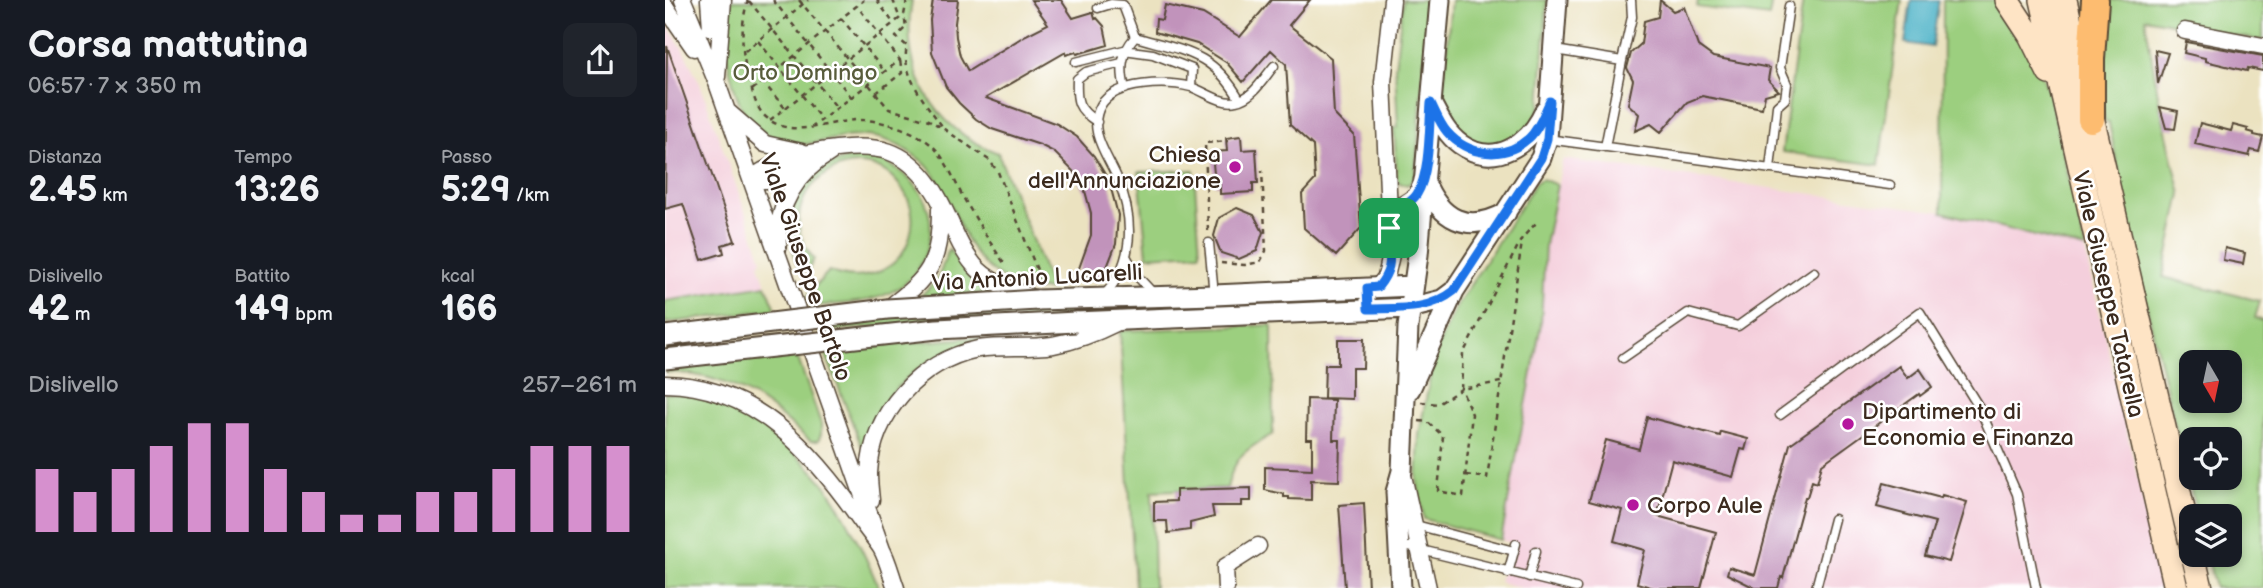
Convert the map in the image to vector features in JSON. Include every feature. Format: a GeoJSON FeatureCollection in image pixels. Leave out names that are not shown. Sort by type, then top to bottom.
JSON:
{"type":"FeatureCollection","features":[{"type":"Feature","properties":{"kind":"highway"},"geometry":{"type":"LineString","coordinates":[[2091,119],[2095,0]]}},
{"type":"Feature","properties":{"kind":"main road"},"geometry":{"type":"LineString","coordinates":[[2007,0],[2030,35],[2066,108]]}},
{"type":"Feature","properties":{"kind":"main road","name":"Viale Giuseppe Tatarella"},"geometry":{"type":"LineString","coordinates":[[2042,0],[2176,588]]}},
{"type":"Feature","properties":{"kind":"main road","name":"Viale Giuseppe Tatarella"},"geometry":{"type":"LineString","coordinates":[[2064,0],[2182,504]]}},
{"type":"Feature","properties":{"kind":"main road"},"geometry":{"type":"LineString","coordinates":[[2196,567],[2201,588]]}},
{"type":"Feature","properties":{"kind":"street","name":"Viale Giuseppe Bartolo"},"geometry":{"type":"LineString","coordinates":[[683,0],[717,83],[882,550]]}},
{"type":"Feature","properties":{"kind":"street"},"geometry":{"type":"LineString","coordinates":[[709,0],[717,83]]}},
{"type":"Feature","properties":{"kind":"street"},"geometry":{"type":"LineString","coordinates":[[717,83],[723,0]]}},
{"type":"Feature","properties":{"kind":"street"},"geometry":{"type":"LineString","coordinates":[[1368,309],[1373,287],[1386,277],[1390,265],[1383,82],[1392,0]]}},
{"type":"Feature","properties":{"kind":"street"},"geometry":{"type":"LineString","coordinates":[[1428,588],[1420,550],[1406,525],[1396,492],[1402,471],[1410,308],[1440,0]]}},
{"type":"Feature","properties":{"kind":"street"},"geometry":{"type":"LineString","coordinates":[[1405,409],[1454,291],[1541,158],[1547,139],[1557,0]]}},
{"type":"Feature","properties":{"kind":"street"},"geometry":{"type":"LineString","coordinates":[[665,6],[717,83]]}},
{"type":"Feature","properties":{"kind":"street"},"geometry":{"type":"LineString","coordinates":[[2185,30],[2263,46]]}},
{"type":"Feature","properties":{"kind":"street"},"geometry":{"type":"LineString","coordinates":[[1431,103],[1445,130],[1462,145],[1485,154],[1507,152],[1528,139],[1539,125],[1550,101]]}},
{"type":"Feature","properties":{"kind":"street"},"geometry":{"type":"LineString","coordinates":[[727,111],[765,144],[807,160]]}},
{"type":"Feature","properties":{"kind":"street"},"geometry":{"type":"LineString","coordinates":[[751,178],[768,182],[785,179],[807,160],[838,149],[866,146],[897,154],[912,164],[932,187],[963,248],[987,277],[1043,299]]}},
{"type":"Feature","properties":{"kind":"street"},"geometry":{"type":"LineString","coordinates":[[779,258],[778,229],[782,210],[807,160]]}},
{"type":"Feature","properties":{"kind":"street"},"geometry":{"type":"LineString","coordinates":[[1389,228],[1399,207],[1416,196],[1424,179]]}},
{"type":"Feature","properties":{"kind":"street"},"geometry":{"type":"LineString","coordinates":[[1424,179],[1436,204],[1452,218],[1467,223],[1489,222],[1506,213]]}},
{"type":"Feature","properties":{"kind":"street"},"geometry":{"type":"LineString","coordinates":[[887,309],[915,288],[929,270],[940,239],[940,204]]}},
{"type":"Feature","properties":{"kind":"street","name":"Via Antonio Lucarelli"},"geometry":{"type":"LineString","coordinates":[[665,336],[887,309],[1043,299],[1413,286]]}},
{"type":"Feature","properties":{"kind":"street","name":"Via Antonio Lucarelli"},"geometry":{"type":"LineString","coordinates":[[665,359],[937,329],[1410,308],[1442,300],[1454,291]]}},
{"type":"Feature","properties":{"kind":"street"},"geometry":{"type":"LineString","coordinates":[[872,523],[869,472],[876,437],[886,414],[919,377],[937,365],[976,350],[1051,345],[1103,330],[1122,320]]}},
{"type":"Feature","properties":{"kind":"street"},"geometry":{"type":"LineString","coordinates":[[665,384],[706,388],[733,397],[774,424],[837,485],[882,550],[896,588]]}},
{"type":"Feature","properties":{"kind":"street"},"geometry":{"type":"LineString","coordinates":[[1401,588],[1399,550],[1406,525]]}},
{"type":"Feature","properties":{"kind":"street"},"geometry":{"type":"LineString","coordinates":[[1226,588],[1225,568],[1258,546]]}},
{"type":"Feature","properties":{"kind":"lane"},"geometry":{"type":"LineString","coordinates":[[1605,147],[1632,17],[1631,0]]}},
{"type":"Feature","properties":{"kind":"lane"},"geometry":{"type":"LineString","coordinates":[[1098,8],[1111,4],[1123,5],[1135,37]]}},
{"type":"Feature","properties":{"kind":"lane"},"geometry":{"type":"LineString","coordinates":[[1770,169],[1777,106],[1785,99],[1787,84],[1780,68],[1789,6]]}},
{"type":"Feature","properties":{"kind":"lane"},"geometry":{"type":"LineString","coordinates":[[1125,89],[1121,72],[1124,50],[1135,37]]}},
{"type":"Feature","properties":{"kind":"lane"},"geometry":{"type":"LineString","coordinates":[[1135,37],[1198,55],[1228,79],[1240,100]]}},
{"type":"Feature","properties":{"kind":"lane"},"geometry":{"type":"LineString","coordinates":[[1076,62],[1124,50],[1153,54],[1192,69],[1191,87]]}},
{"type":"Feature","properties":{"kind":"lane"},"geometry":{"type":"LineString","coordinates":[[1554,50],[1622,61]]}},
{"type":"Feature","properties":{"kind":"lane"},"geometry":{"type":"LineString","coordinates":[[1097,122],[1084,113],[1076,99],[1077,79],[1086,72],[1122,63]]}},
{"type":"Feature","properties":{"kind":"lane"},"geometry":{"type":"LineString","coordinates":[[1102,297],[1118,276],[1126,256],[1130,231],[1128,206],[1118,178],[1100,146],[1097,122],[1101,106],[1113,93],[1132,86],[1159,85],[1191,87],[1233,103],[1247,98],[1274,66]]}},
{"type":"Feature","properties":{"kind":"lane"},"geometry":{"type":"LineString","coordinates":[[1547,139],[1889,185]]}},
{"type":"Feature","properties":{"kind":"lane"},"geometry":{"type":"LineString","coordinates":[[1209,243],[1214,295]]}},
{"type":"Feature","properties":{"kind":"lane"},"geometry":{"type":"LineString","coordinates":[[1126,256],[1138,277],[1156,295]]}},
{"type":"Feature","properties":{"kind":"lane"},"geometry":{"type":"LineString","coordinates":[[1623,358],[1688,313],[1738,326],[1814,272]]}},
{"type":"Feature","properties":{"kind":"lane"},"geometry":{"type":"LineString","coordinates":[[1780,415],[1920,312],[1980,409],[2017,494],[2036,588]]}},
{"type":"Feature","properties":{"kind":"lane"},"geometry":{"type":"LineString","coordinates":[[1816,588],[1835,519]]}},
{"type":"Feature","properties":{"kind":"lane"},"geometry":{"type":"LineString","coordinates":[[1406,525],[1515,547],[1508,573]]}},
{"type":"Feature","properties":{"kind":"lane"},"geometry":{"type":"LineString","coordinates":[[1399,550],[1409,547],[1576,588]]}},
{"type":"Feature","properties":{"kind":"lane"},"geometry":{"type":"LineString","coordinates":[[1529,577],[1536,551]]}},
{"type":"Feature","properties":{"kind":"path"},"geometry":{"type":"LineString","coordinates":[[749,0],[838,109]]}},
{"type":"Feature","properties":{"kind":"path"},"geometry":{"type":"LineString","coordinates":[[773,0],[852,98]]}},
{"type":"Feature","properties":{"kind":"path"},"geometry":{"type":"LineString","coordinates":[[799,0],[889,109],[929,120],[989,160],[998,172],[1043,299]]}},
{"type":"Feature","properties":{"kind":"path"},"geometry":{"type":"LineString","coordinates":[[744,52],[808,0]]}},
{"type":"Feature","properties":{"kind":"path"},"geometry":{"type":"LineString","coordinates":[[752,89],[864,0]]}},
{"type":"Feature","properties":{"kind":"path"},"geometry":{"type":"LineString","coordinates":[[877,0],[894,24]]}},
{"type":"Feature","properties":{"kind":"path"},"geometry":{"type":"LineString","coordinates":[[893,0],[900,19]]}},
{"type":"Feature","properties":{"kind":"path"},"geometry":{"type":"LineString","coordinates":[[907,0],[904,15],[906,27],[896,37],[907,46],[904,57],[922,98],[944,129]]}},
{"type":"Feature","properties":{"kind":"path"},"geometry":{"type":"LineString","coordinates":[[857,6],[900,60],[902,73],[876,93]]}},
{"type":"Feature","properties":{"kind":"path"},"geometry":{"type":"LineString","coordinates":[[770,120],[904,15]]}},
{"type":"Feature","properties":{"kind":"path"},"geometry":{"type":"LineString","coordinates":[[841,18],[885,72]]}},
{"type":"Feature","properties":{"kind":"path"},"geometry":{"type":"LineString","coordinates":[[758,41],[823,120]]}},
{"type":"Feature","properties":{"kind":"path"},"geometry":{"type":"LineString","coordinates":[[811,128],[900,60]]}},
{"type":"Feature","properties":{"kind":"path"},"geometry":{"type":"LineString","coordinates":[[762,81],[785,108]]}},
{"type":"Feature","properties":{"kind":"path"},"geometry":{"type":"LineString","coordinates":[[1209,243],[1205,143],[1228,141]]}},
{"type":"Feature","properties":{"kind":"path"},"geometry":{"type":"LineString","coordinates":[[1212,261],[1245,265],[1260,262],[1266,251],[1267,237],[1262,170]]}},
{"type":"Feature","properties":{"kind":"path"},"geometry":{"type":"LineString","coordinates":[[1405,409],[1428,422],[1443,436],[1438,491],[1463,496],[1472,414],[1461,389],[1462,354],[1523,238],[1537,222]]}},
{"type":"Feature","properties":{"kind":"path"},"geometry":{"type":"LineString","coordinates":[[1465,475],[1487,478],[1523,238]]}},
{"type":"Feature","properties":{"kind":"path"},"geometry":{"type":"LineString","coordinates":[[1405,409],[1438,404],[1461,389],[1501,382]]}},
{"type":"Feature","properties":{"kind":"shaded area"},"geometry":{"type":"Polygon","coordinates":[[[665,22],[699,81],[762,259],[759,264],[766,285],[665,301],[665,22]]]}},
{"type":"Feature","properties":{"kind":"shaded area"},"geometry":{"type":"Polygon","coordinates":[[[1563,159],[1942,212],[2085,249],[2163,588],[1522,588],[1499,582],[1511,543],[1501,540],[1541,324],[1545,245],[1563,159]]]}},
{"type":"Feature","properties":{"kind":"green space","name":"Orto Domingo"},"geometry":{"type":"Polygon","coordinates":[[[732,0],[912,0],[911,50],[926,93],[939,112],[955,128],[998,153],[1052,290],[1015,284],[989,268],[969,244],[937,178],[922,161],[900,146],[881,138],[866,136],[799,144],[775,138],[757,128],[740,104],[728,62],[726,31],[732,0]]]}},
{"type":"Feature","properties":{"kind":"green space"},"geometry":{"type":"Polygon","coordinates":[[[1403,0],[1429,0],[1415,176],[1408,185],[1399,183],[1397,178],[1394,128],[1398,127],[1395,67],[1403,0]]]}},
{"type":"Feature","properties":{"kind":"green space"},"geometry":{"type":"Polygon","coordinates":[[[1451,0],[1547,0],[1540,109],[1529,131],[1490,148],[1459,137],[1442,106],[1451,0]]]}},
{"type":"Feature","properties":{"kind":"green space"},"geometry":{"type":"Polygon","coordinates":[[[1698,0],[1772,0],[1769,17],[1697,7],[1698,0]]]}},
{"type":"Feature","properties":{"kind":"green space"},"geometry":{"type":"Polygon","coordinates":[[[1803,0],[1902,0],[1879,165],[1782,152],[1803,0]]]}},
{"type":"Feature","properties":{"kind":"green space"},"geometry":{"type":"Polygon","coordinates":[[[1943,0],[2003,0],[2050,96],[2085,249],[1942,212],[1943,0]]]}},
{"type":"Feature","properties":{"kind":"green space"},"geometry":{"type":"Polygon","coordinates":[[[2101,0],[2263,0],[2263,41],[2145,18],[2159,101],[2181,194],[2163,277],[2260,301],[2255,318],[2263,321],[2263,588],[2215,588],[2210,567],[2242,567],[2242,504],[2194,504],[2191,490],[2242,490],[2242,427],[2179,427],[2179,441],[2138,270],[2109,123],[2105,122],[2099,88],[2101,0]]]}},
{"type":"Feature","properties":{"kind":"green space"},"geometry":{"type":"Polygon","coordinates":[[[862,156],[895,168],[918,190],[926,203],[930,219],[926,253],[910,279],[886,295],[854,302],[811,306],[808,294],[829,271],[854,276],[878,272],[898,259],[910,236],[912,212],[909,200],[885,171],[863,164],[842,166],[823,176],[808,193],[799,213],[801,236],[814,259],[808,270],[802,272],[799,269],[790,229],[792,211],[799,195],[809,180],[823,169],[862,156]]]}},
{"type":"Feature","properties":{"kind":"green space"},"geometry":{"type":"Polygon","coordinates":[[[1194,170],[1200,253],[1147,256],[1139,172],[1194,170]]]}},
{"type":"Feature","properties":{"kind":"green space"},"geometry":{"type":"Polygon","coordinates":[[[1542,179],[1557,185],[1545,245],[1541,324],[1501,540],[1424,519],[1417,480],[1419,434],[1435,353],[1455,309],[1536,182],[1542,179]]]}},
{"type":"Feature","properties":{"kind":"green space"},"geometry":{"type":"Polygon","coordinates":[[[949,249],[969,277],[989,293],[920,297],[938,278],[949,249]]]}},
{"type":"Feature","properties":{"kind":"green space"},"geometry":{"type":"Polygon","coordinates":[[[766,285],[776,309],[665,323],[665,301],[766,285]]]}},
{"type":"Feature","properties":{"kind":"green space"},"geometry":{"type":"Polygon","coordinates":[[[1361,296],[1360,301],[1188,309],[1188,302],[1361,296]]]}},
{"type":"Feature","properties":{"kind":"green space"},"geometry":{"type":"Polygon","coordinates":[[[1184,302],[1184,310],[900,324],[829,331],[828,323],[900,316],[1184,302]]]}},
{"type":"Feature","properties":{"kind":"green space"},"geometry":{"type":"Polygon","coordinates":[[[1272,325],[1273,434],[1255,444],[1243,455],[1233,468],[1227,488],[1152,491],[1154,588],[1135,588],[1120,331],[1272,325]]]}},
{"type":"Feature","properties":{"kind":"green space"},"geometry":{"type":"Polygon","coordinates":[[[993,336],[950,351],[914,372],[885,402],[865,444],[861,445],[824,350],[993,336]]]}},
{"type":"Feature","properties":{"kind":"green space"},"geometry":{"type":"Polygon","coordinates":[[[796,353],[821,424],[818,441],[811,441],[768,406],[732,386],[706,377],[665,372],[665,369],[796,353]]]}},
{"type":"Feature","properties":{"kind":"green space"},"geometry":{"type":"Polygon","coordinates":[[[665,393],[705,398],[732,408],[748,417],[794,453],[820,480],[837,503],[879,588],[665,588],[665,393]]]}},
{"type":"Feature","properties":{"kind":"water"},"geometry":{"type":"Polygon","coordinates":[[[1911,0],[1939,0],[1932,47],[1905,43],[1911,0]]]}},
{"type":"Feature","properties":{"kind":"building"},"geometry":{"type":"Polygon","coordinates":[[[933,0],[958,0],[956,37],[960,56],[968,71],[1048,24],[1031,0],[1061,0],[1073,18],[1093,12],[1095,19],[1104,26],[1108,45],[1077,54],[1066,55],[1066,52],[986,98],[1057,124],[1077,137],[1094,156],[1109,181],[1118,215],[1116,244],[1102,280],[1099,278],[1097,282],[1078,271],[1091,235],[1091,213],[1085,191],[1073,171],[1054,152],[992,129],[976,119],[946,87],[932,52],[930,20],[933,0]]]}},
{"type":"Feature","properties":{"kind":"building"},"geometry":{"type":"Polygon","coordinates":[[[1271,0],[1310,0],[1289,25],[1331,58],[1334,114],[1354,135],[1361,228],[1336,256],[1304,228],[1302,194],[1315,180],[1313,146],[1290,125],[1286,64],[1271,50],[1243,82],[1227,63],[1197,44],[1155,32],[1156,19],[1162,20],[1165,5],[1203,14],[1240,37],[1271,0]]]}},
{"type":"Feature","properties":{"kind":"building"},"geometry":{"type":"Polygon","coordinates":[[[1660,0],[1673,11],[1684,7],[1698,46],[1713,57],[1770,68],[1768,80],[1779,91],[1765,95],[1762,108],[1702,96],[1687,102],[1661,132],[1651,124],[1635,131],[1639,114],[1628,104],[1633,80],[1627,68],[1631,53],[1641,44],[1644,21],[1658,17],[1660,0]]]}},
{"type":"Feature","properties":{"kind":"building"},"geometry":{"type":"Polygon","coordinates":[[[2186,42],[2263,56],[2263,71],[2248,68],[2247,71],[2205,61],[2205,58],[2184,53],[2186,42]]]}},
{"type":"Feature","properties":{"kind":"building"},"geometry":{"type":"Polygon","coordinates":[[[667,46],[735,241],[722,245],[724,253],[702,260],[683,204],[665,209],[667,46]]]}},
{"type":"Feature","properties":{"kind":"building"},"geometry":{"type":"Polygon","coordinates":[[[2155,50],[2168,53],[2158,84],[2155,50]]]}},
{"type":"Feature","properties":{"kind":"building"},"geometry":{"type":"Polygon","coordinates":[[[2160,107],[2178,111],[2175,129],[2166,128],[2160,107]]]}},
{"type":"Feature","properties":{"kind":"building"},"geometry":{"type":"Polygon","coordinates":[[[2200,123],[2231,131],[2233,125],[2248,129],[2247,131],[2254,135],[2263,137],[2259,152],[2251,150],[2249,156],[2195,144],[2200,123]]]}},
{"type":"Feature","properties":{"kind":"building","name":"Chiesa dell'Annunciazione"},"geometry":{"type":"Polygon","coordinates":[[[1241,136],[1242,150],[1256,149],[1258,183],[1253,183],[1253,192],[1220,194],[1220,185],[1215,185],[1212,152],[1227,151],[1226,138],[1241,136]]]}},
{"type":"Feature","properties":{"kind":"building"},"geometry":{"type":"Polygon","coordinates":[[[1237,208],[1254,215],[1263,232],[1257,251],[1239,259],[1221,253],[1214,236],[1219,218],[1237,208]]]}},
{"type":"Feature","properties":{"kind":"building"},"geometry":{"type":"Polygon","coordinates":[[[2225,248],[2245,253],[2243,264],[2223,260],[2225,248]]]}},
{"type":"Feature","properties":{"kind":"building"},"geometry":{"type":"Polygon","coordinates":[[[1338,339],[1364,339],[1363,368],[1352,368],[1352,399],[1324,398],[1325,365],[1338,365],[1338,339]]]}},
{"type":"Feature","properties":{"kind":"building"},"geometry":{"type":"Polygon","coordinates":[[[1899,366],[1908,378],[1920,369],[1932,387],[1822,464],[1817,483],[1812,481],[1805,497],[1778,588],[1755,588],[1727,574],[1729,567],[1755,575],[1790,444],[1899,366]]]}},
{"type":"Feature","properties":{"kind":"building"},"geometry":{"type":"Polygon","coordinates":[[[1307,399],[1334,400],[1333,440],[1340,440],[1339,481],[1311,480],[1311,500],[1289,499],[1284,497],[1284,494],[1265,490],[1265,467],[1312,469],[1312,439],[1306,439],[1307,399]]]}},
{"type":"Feature","properties":{"kind":"building","name":"Corpo Aule"},"geometry":{"type":"Polygon","coordinates":[[[1647,417],[1720,436],[1721,432],[1748,439],[1745,450],[1741,449],[1733,477],[1672,460],[1657,516],[1716,532],[1701,588],[1654,588],[1637,583],[1645,550],[1614,541],[1622,510],[1589,501],[1606,440],[1639,449],[1647,417]]]}},
{"type":"Feature","properties":{"kind":"building"},"geometry":{"type":"Polygon","coordinates":[[[1884,483],[1967,502],[1949,562],[1925,556],[1935,522],[1877,507],[1884,483]]]}},
{"type":"Feature","properties":{"kind":"building"},"geometry":{"type":"Polygon","coordinates":[[[1251,488],[1251,501],[1242,501],[1242,506],[1212,506],[1214,517],[1190,523],[1190,530],[1168,533],[1167,521],[1154,521],[1154,502],[1176,501],[1176,490],[1251,488]]]}},
{"type":"Feature","properties":{"kind":"building"},"geometry":{"type":"Polygon","coordinates":[[[1364,503],[1368,588],[1345,588],[1339,505],[1364,503]]]}},
{"type":"Feature","properties":{"kind":"place","name":"Chiesa dell'Annunciazione"},"geometry":{"type":"Point","coordinates":[1235,167]}},
{"type":"Feature","properties":{"kind":"place","name":"Dipartimento di Economia e Finanza"},"geometry":{"type":"Point","coordinates":[1848,424]}},
{"type":"Feature","properties":{"kind":"place","name":"Corpo Aule"},"geometry":{"type":"Point","coordinates":[1633,505]}},
{"type":"Feature","properties":{"kind":"route"},"geometry":{"type":"LineString","coordinates":[[1550,101],[1547,139],[1541,158],[1454,291],[1442,300],[1425,306],[1368,309],[1367,288],[1378,287],[1386,277],[1390,265],[1389,228],[1399,207],[1416,196],[1424,179],[1431,103],[1445,130],[1462,145],[1485,154],[1507,152],[1528,139],[1539,125],[1550,101]]}}]}
